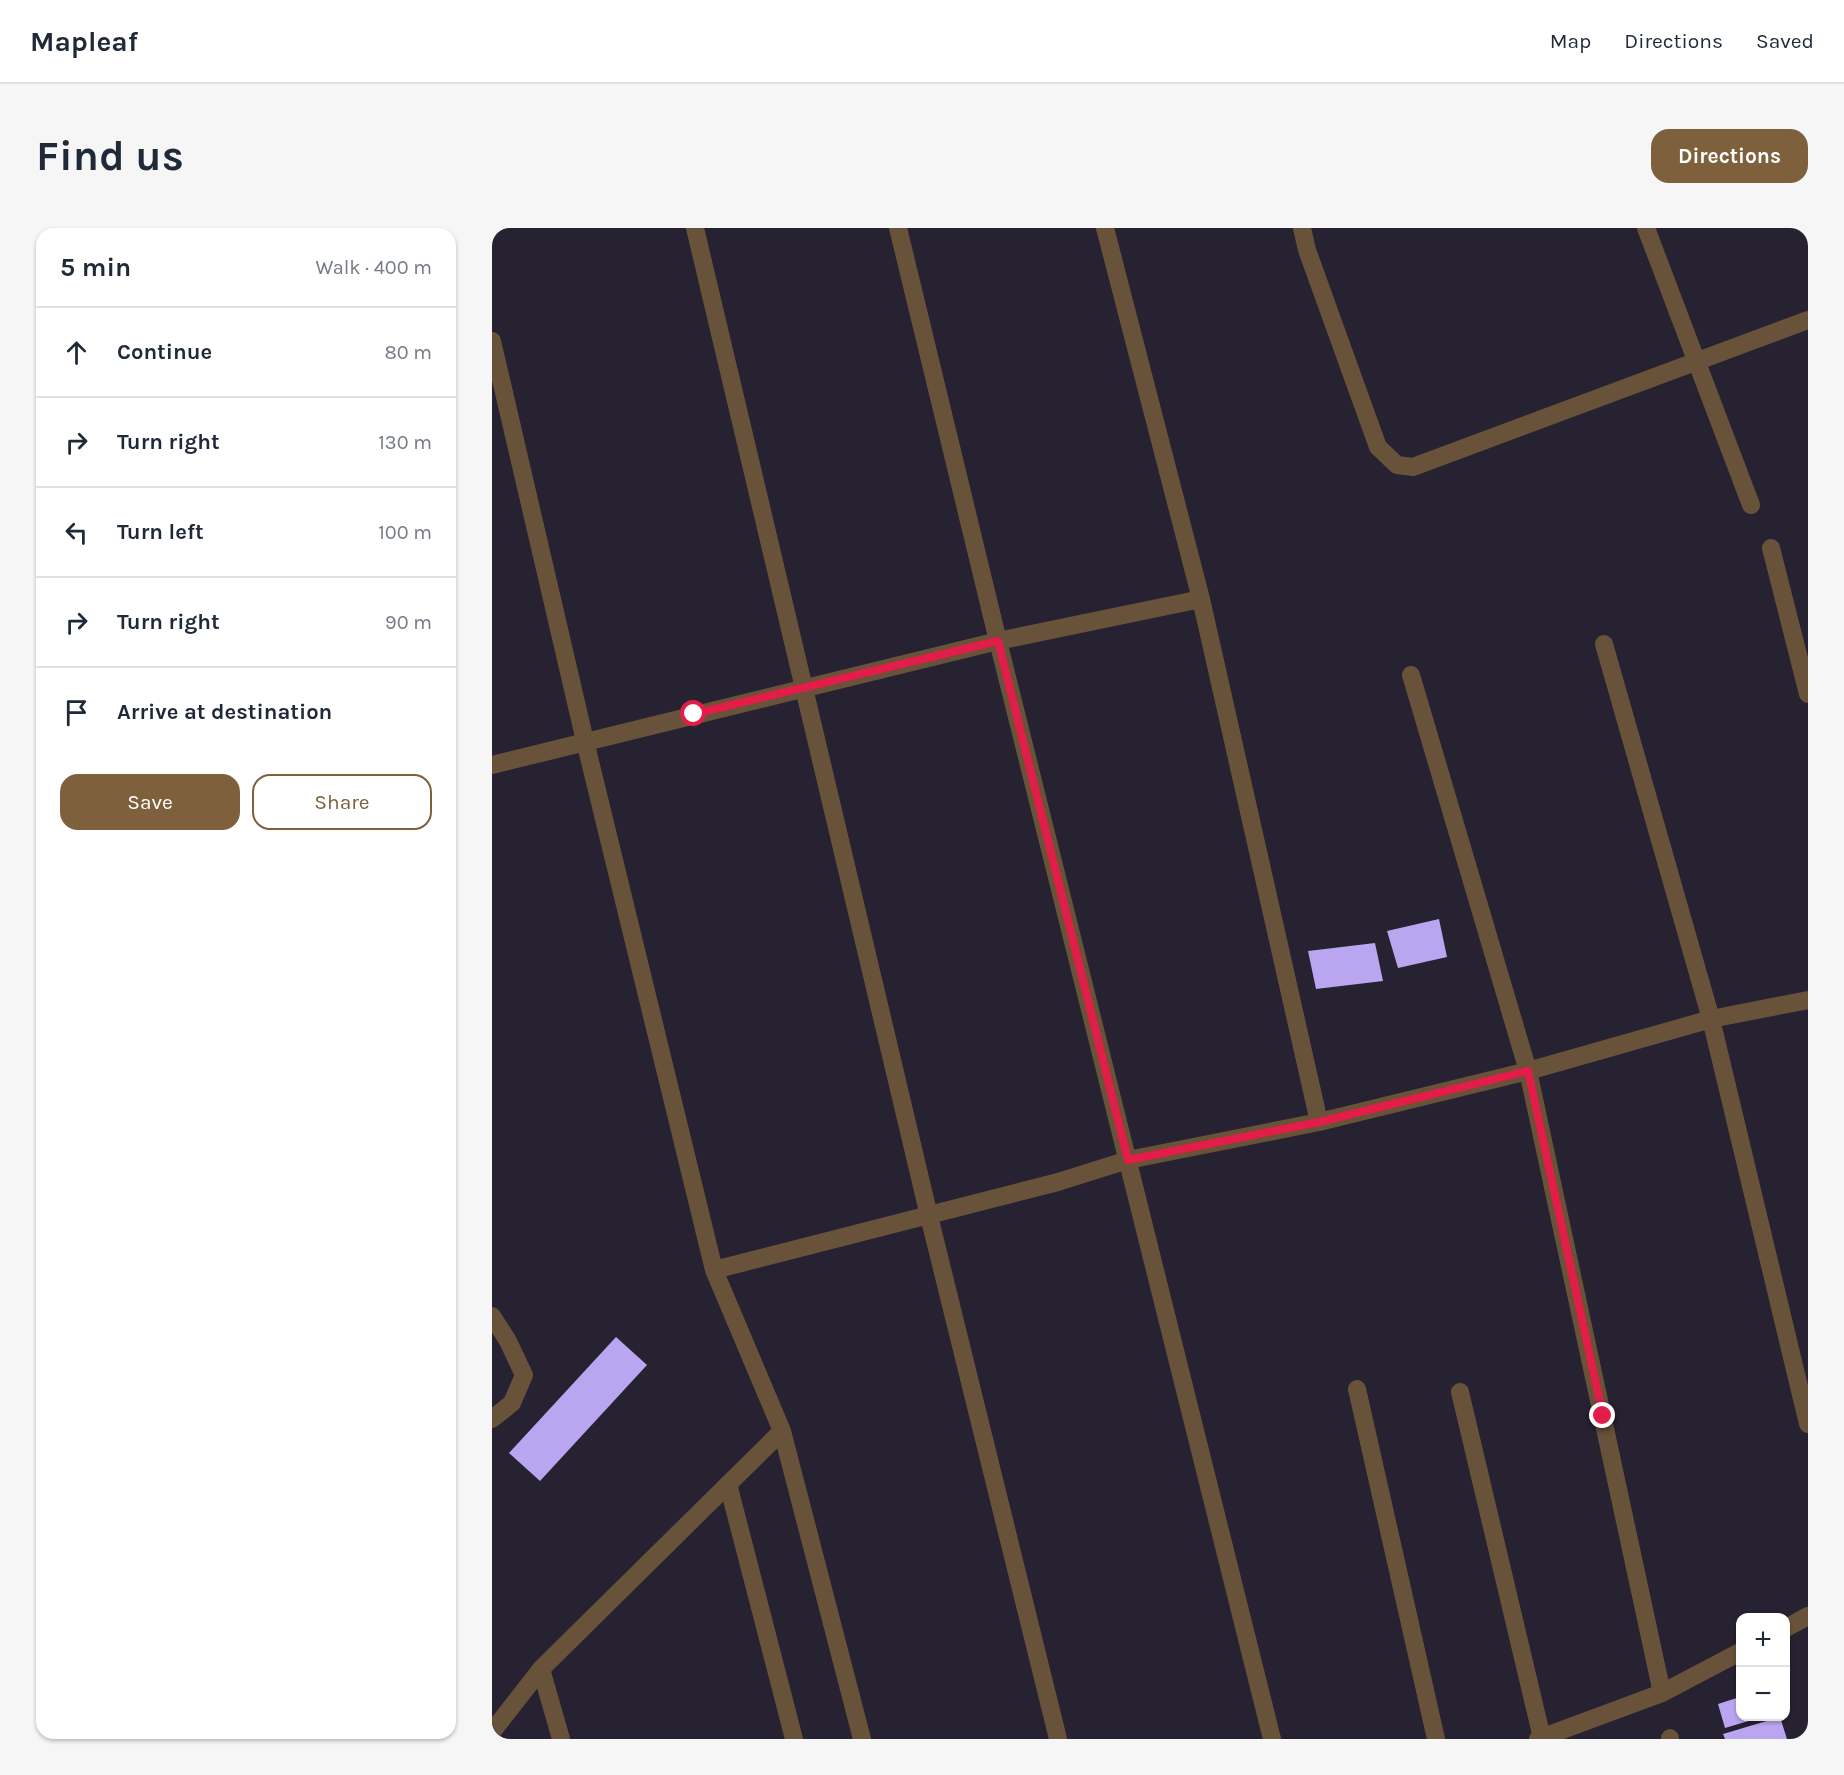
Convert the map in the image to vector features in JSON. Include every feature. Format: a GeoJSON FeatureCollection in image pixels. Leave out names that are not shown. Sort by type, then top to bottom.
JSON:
{"type":"FeatureCollection","features":[{"type":"Feature","properties":{"kind":"street"},"geometry":{"type":"LineString","coordinates":[[695,228],[929,1216],[1058,1739]]}},
{"type":"Feature","properties":{"kind":"street"},"geometry":{"type":"LineString","coordinates":[[898,228],[998,641],[1272,1739]]}},
{"type":"Feature","properties":{"kind":"street"},"geometry":{"type":"LineString","coordinates":[[1105,228],[1201,600],[1319,1122]]}},
{"type":"Feature","properties":{"kind":"street"},"geometry":{"type":"LineString","coordinates":[[1302,228],[1307,250],[1378,447],[1397,465],[1413,467],[1808,320]]}},
{"type":"Feature","properties":{"kind":"street"},"geometry":{"type":"LineString","coordinates":[[1646,228],[1750,505]]}},
{"type":"Feature","properties":{"kind":"street"},"geometry":{"type":"LineString","coordinates":[[492,341],[585,741],[714,1270],[782,1431],[862,1739]]}},
{"type":"Feature","properties":{"kind":"street"},"geometry":{"type":"LineString","coordinates":[[1771,548],[1808,694]]}},
{"type":"Feature","properties":{"kind":"street"},"geometry":{"type":"LineString","coordinates":[[492,765],[802,687],[998,641],[1201,600]]}},
{"type":"Feature","properties":{"kind":"street"},"geometry":{"type":"LineString","coordinates":[[1604,644],[1712,1019],[1808,1424]]}},
{"type":"Feature","properties":{"kind":"street"},"geometry":{"type":"LineString","coordinates":[[1411,675],[1528,1071],[1662,1693]]}},
{"type":"Feature","properties":{"kind":"street"},"geometry":{"type":"LineString","coordinates":[[714,1270],[1058,1182],[1128,1160],[1319,1122],[1528,1071],[1712,1019],[1808,1000]]}},
{"type":"Feature","properties":{"kind":"street"},"geometry":{"type":"LineString","coordinates":[[492,1316],[508,1341],[524,1376],[512,1403],[492,1419]]}},
{"type":"Feature","properties":{"kind":"street"},"geometry":{"type":"LineString","coordinates":[[1357,1389],[1436,1739]]}},
{"type":"Feature","properties":{"kind":"street"},"geometry":{"type":"LineString","coordinates":[[1460,1392],[1540,1738],[1662,1693],[1736,1654]]}},
{"type":"Feature","properties":{"kind":"street"},"geometry":{"type":"LineString","coordinates":[[492,1732],[541,1669],[782,1431]]}},
{"type":"Feature","properties":{"kind":"street"},"geometry":{"type":"LineString","coordinates":[[728,1484],[794,1739]]}},
{"type":"Feature","properties":{"kind":"street"},"geometry":{"type":"LineString","coordinates":[[1790,1625],[1808,1616]]}},
{"type":"Feature","properties":{"kind":"street"},"geometry":{"type":"LineString","coordinates":[[541,1669],[561,1739]]}},
{"type":"Feature","properties":{"kind":"building"},"geometry":{"type":"Polygon","coordinates":[[[1439,919],[1447,957],[1398,968],[1387,931],[1439,919]]]}},
{"type":"Feature","properties":{"kind":"building"},"geometry":{"type":"Polygon","coordinates":[[[1375,943],[1383,981],[1316,989],[1308,951],[1375,943]]]}},
{"type":"Feature","properties":{"kind":"building"},"geometry":{"type":"Polygon","coordinates":[[[616,1337],[647,1365],[540,1481],[509,1453],[616,1337]]]}},
{"type":"Feature","properties":{"kind":"building"},"geometry":{"type":"Polygon","coordinates":[[[1736,1698],[1736,1721],[1749,1721],[1725,1728],[1718,1704],[1736,1698]]]}},
{"type":"Feature","properties":{"kind":"building"},"geometry":{"type":"Polygon","coordinates":[[[1767,1721],[1781,1721],[1787,1739],[1725,1739],[1723,1734],[1767,1721]]]}},
{"type":"Feature","properties":{"kind":"route"},"geometry":{"type":"LineString","coordinates":[[694,714],[998,641],[1128,1160],[1319,1122],[1528,1071],[1603,1416]]}}]}
